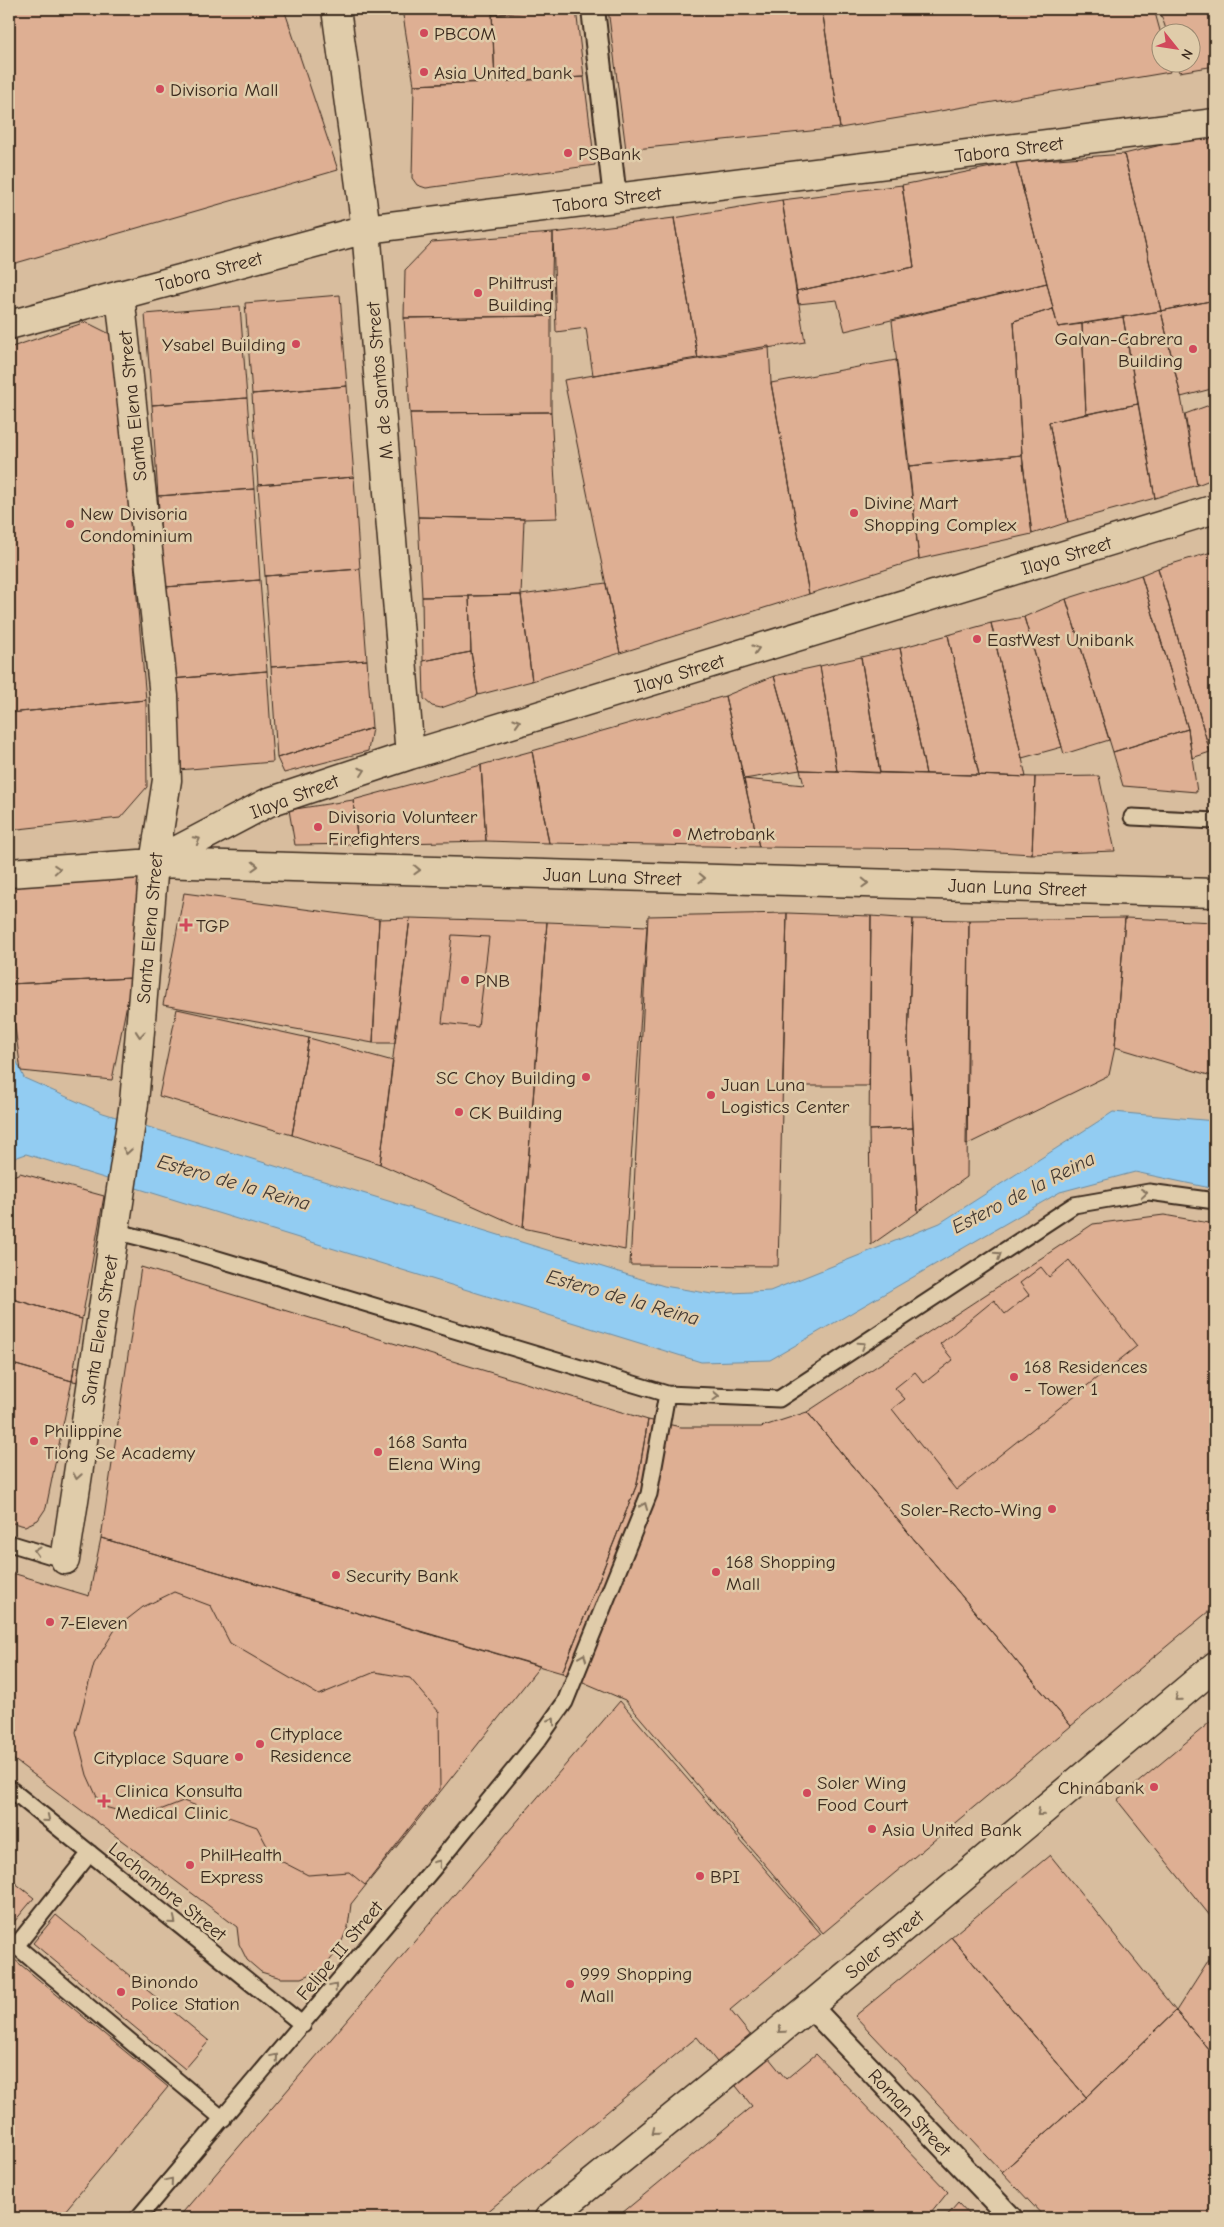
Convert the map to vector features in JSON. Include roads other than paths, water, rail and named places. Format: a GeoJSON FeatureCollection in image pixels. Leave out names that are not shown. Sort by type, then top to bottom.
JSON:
{"type":"FeatureCollection","features":[{"type":"Feature","properties":{"kind":"street","name":"M. de Santos Street"},"geometry":{"type":"LineString","coordinates":[[336,9],[366,229],[410,755]]}},
{"type":"Feature","properties":{"kind":"street"},"geometry":{"type":"LineString","coordinates":[[593,9],[615,198]]}},
{"type":"Feature","properties":{"kind":"street","name":"Tabora Street"},"geometry":{"type":"LineString","coordinates":[[9,325],[366,229],[1215,123]]}},
{"type":"Feature","properties":{"kind":"street","name":"Santa Elena Street"},"geometry":{"type":"LineString","coordinates":[[65,1560],[134,1103],[154,863],[167,780],[164,696],[120,295]]}},
{"type":"Feature","properties":{"kind":"street","name":"Ilaya Street"},"geometry":{"type":"LineString","coordinates":[[154,863],[268,802],[410,755],[1215,510]]}},
{"type":"Feature","properties":{"kind":"street","name":"Juan Luna Street"},"geometry":{"type":"LineString","coordinates":[[9,873],[154,863],[1215,892]]}},
{"type":"Feature","properties":{"kind":"street","name":"Soler Street"},"geometry":{"type":"LineString","coordinates":[[549,2218],[810,2006],[1215,1666]]}},
{"type":"Feature","properties":{"kind":"street","name":"Roman Street"},"geometry":{"type":"LineString","coordinates":[[810,2006],[1011,2218]]}},
{"type":"Feature","properties":{"kind":"lane"},"geometry":{"type":"LineString","coordinates":[[1132,817],[1215,821]]}},
{"type":"Feature","properties":{"kind":"lane"},"geometry":{"type":"LineString","coordinates":[[114,1230],[178,1247],[667,1394],[779,1399],[1074,1205],[1149,1192],[1215,1201]]}},
{"type":"Feature","properties":{"kind":"lane","name":"Felipe II Street"},"geometry":{"type":"LineString","coordinates":[[138,2218],[516,1769],[565,1702],[649,1494],[667,1394]]}},
{"type":"Feature","properties":{"kind":"lane"},"geometry":{"type":"LineString","coordinates":[[9,1543],[65,1560]]}},
{"type":"Feature","properties":{"kind":"lane","name":"Lachambre Street"},"geometry":{"type":"LineString","coordinates":[[9,1788],[302,2025]]}},
{"type":"Feature","properties":{"kind":"lane"},"geometry":{"type":"LineString","coordinates":[[90,1853],[16,1946],[223,2119]]}},
{"type":"Feature","properties":{"kind":"water","name":"Estero de la Reina"},"geometry":{"type":"Polygon","coordinates":[[[9,1043],[24,1078],[103,1113],[664,1286],[712,1294],[770,1291],[940,1223],[1113,1112],[1215,1121],[1215,1189],[1135,1172],[1060,1192],[770,1360],[701,1362],[26,1154],[9,1160],[9,1043]]]}},
{"type":"Feature","properties":{"kind":"place","name":"PBCOM"},"geometry":{"type":"Point","coordinates":[424,33]}},
{"type":"Feature","properties":{"kind":"place","name":"Asia United bank"},"geometry":{"type":"Point","coordinates":[424,72]}},
{"type":"Feature","properties":{"kind":"place","name":"Divisoria Mall"},"geometry":{"type":"Point","coordinates":[160,89]}},
{"type":"Feature","properties":{"kind":"place","name":"PSBank"},"geometry":{"type":"Point","coordinates":[568,153]}},
{"type":"Feature","properties":{"kind":"place","name":"Philtrust Building"},"geometry":{"type":"Point","coordinates":[478,293]}},
{"type":"Feature","properties":{"kind":"place","name":"Ysabel Building"},"geometry":{"type":"Point","coordinates":[296,344]}},
{"type":"Feature","properties":{"kind":"place","name":"Galvan-Cabrera Building"},"geometry":{"type":"Point","coordinates":[1193,349]}},
{"type":"Feature","properties":{"kind":"place","name":"Divine Mart Shopping Complex"},"geometry":{"type":"Point","coordinates":[854,513]}},
{"type":"Feature","properties":{"kind":"place","name":"New Divisoria Condominium"},"geometry":{"type":"Point","coordinates":[70,524]}},
{"type":"Feature","properties":{"kind":"place","name":"EastWest Unibank"},"geometry":{"type":"Point","coordinates":[977,639]}},
{"type":"Feature","properties":{"kind":"place","name":"Divisoria Volunteer Firefighters"},"geometry":{"type":"Point","coordinates":[318,827]}},
{"type":"Feature","properties":{"kind":"place","name":"Metrobank"},"geometry":{"type":"Point","coordinates":[677,833]}},
{"type":"Feature","properties":{"kind":"place","name":"TGP"},"geometry":{"type":"Point","coordinates":[186,925]}},
{"type":"Feature","properties":{"kind":"place","name":"PNB"},"geometry":{"type":"Point","coordinates":[465,980]}},
{"type":"Feature","properties":{"kind":"place","name":"SC Choy Building"},"geometry":{"type":"Point","coordinates":[586,1077]}},
{"type":"Feature","properties":{"kind":"place","name":"Juan Luna Logistics Center"},"geometry":{"type":"Point","coordinates":[711,1095]}},
{"type":"Feature","properties":{"kind":"place","name":"CK Building"},"geometry":{"type":"Point","coordinates":[459,1112]}},
{"type":"Feature","properties":{"kind":"place","name":"168 Residences - Tower 1"},"geometry":{"type":"Point","coordinates":[1014,1377]}},
{"type":"Feature","properties":{"kind":"place","name":"Philippine Tiong Se Academy"},"geometry":{"type":"Point","coordinates":[34,1441]}},
{"type":"Feature","properties":{"kind":"place","name":"168 Santa Elena Wing"},"geometry":{"type":"Point","coordinates":[378,1452]}},
{"type":"Feature","properties":{"kind":"place","name":"Soler-Recto-Wing"},"geometry":{"type":"Point","coordinates":[1052,1509]}},
{"type":"Feature","properties":{"kind":"place","name":"168 Shopping Mall"},"geometry":{"type":"Point","coordinates":[716,1572]}},
{"type":"Feature","properties":{"kind":"place","name":"Security Bank"},"geometry":{"type":"Point","coordinates":[336,1575]}},
{"type":"Feature","properties":{"kind":"place","name":"7-Eleven"},"geometry":{"type":"Point","coordinates":[50,1622]}},
{"type":"Feature","properties":{"kind":"place","name":"Cityplace Residence"},"geometry":{"type":"Point","coordinates":[260,1744]}},
{"type":"Feature","properties":{"kind":"place","name":"Cityplace Square"},"geometry":{"type":"Point","coordinates":[239,1757]}},
{"type":"Feature","properties":{"kind":"place","name":"Chinabank"},"geometry":{"type":"Point","coordinates":[1154,1787]}},
{"type":"Feature","properties":{"kind":"place","name":"Soler Wing Food Court"},"geometry":{"type":"Point","coordinates":[807,1793]}},
{"type":"Feature","properties":{"kind":"place","name":"Clinica Konsulta Medical Clinic"},"geometry":{"type":"Point","coordinates":[104,1801]}},
{"type":"Feature","properties":{"kind":"place","name":"Asia United Bank"},"geometry":{"type":"Point","coordinates":[872,1829]}},
{"type":"Feature","properties":{"kind":"place","name":"PhilHealth Express"},"geometry":{"type":"Point","coordinates":[190,1865]}},
{"type":"Feature","properties":{"kind":"place","name":"BPI"},"geometry":{"type":"Point","coordinates":[700,1876]}},
{"type":"Feature","properties":{"kind":"place","name":"999 Shopping Mall"},"geometry":{"type":"Point","coordinates":[570,1984]}},
{"type":"Feature","properties":{"kind":"place","name":"Binondo Police Station"},"geometry":{"type":"Point","coordinates":[121,1992]}}]}
